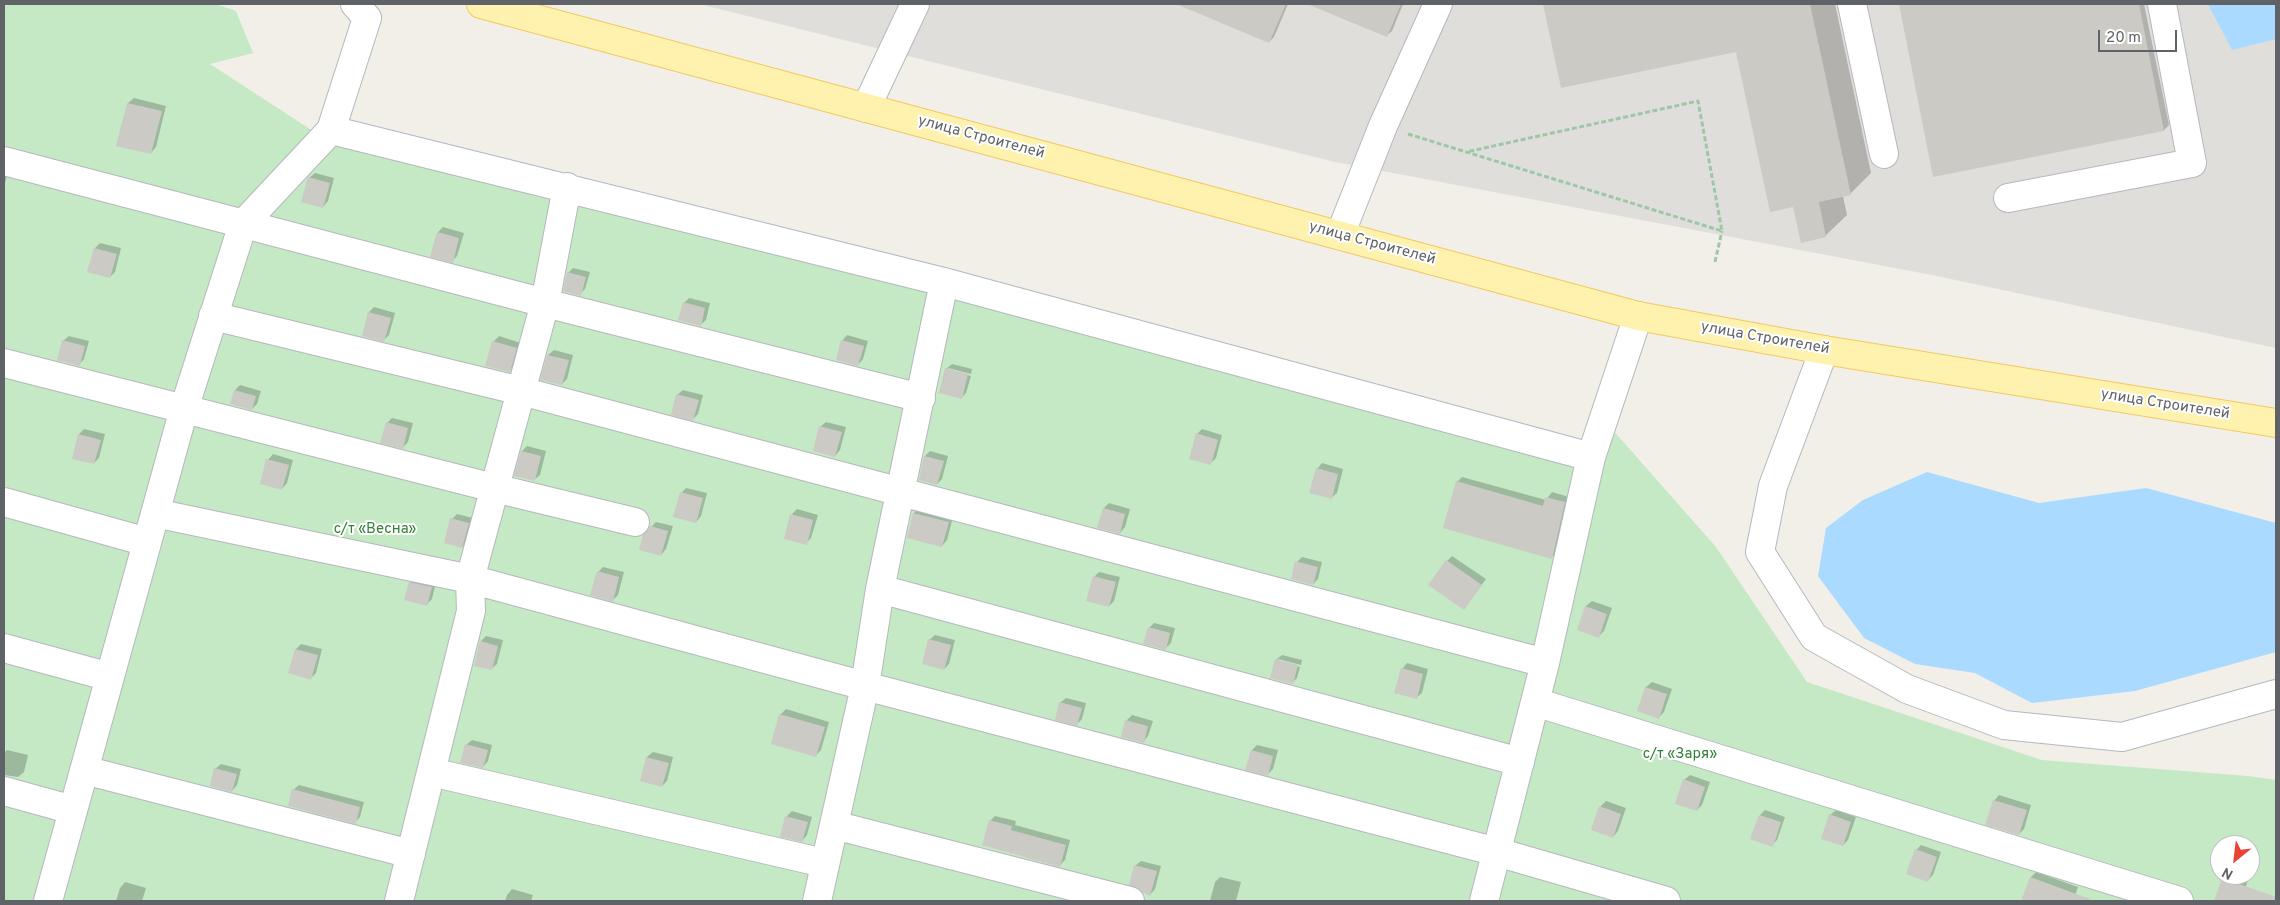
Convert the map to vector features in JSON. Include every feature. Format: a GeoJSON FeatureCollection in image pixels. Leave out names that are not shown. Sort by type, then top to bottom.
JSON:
{"type":"FeatureCollection","features":[{"type":"Feature","properties":{"kind":"main road","name":"улица Строителей"},"geometry":{"type":"LineString","coordinates":[[495,6],[1638,316],[1824,350],[2276,423]]}},
{"type":"Feature","properties":{"kind":"lane"},"geometry":{"type":"LineString","coordinates":[[48,901],[184,409],[212,316],[244,224],[331,130],[367,18],[355,4]]}},
{"type":"Feature","properties":{"kind":"lane"},"geometry":{"type":"LineString","coordinates":[[866,108],[916,4]]}},
{"type":"Feature","properties":{"kind":"lane"},"geometry":{"type":"LineString","coordinates":[[1340,235],[1383,126],[1438,4]]}},
{"type":"Feature","properties":{"kind":"lane"},"geometry":{"type":"LineString","coordinates":[[1852,4],[1884,154]]}},
{"type":"Feature","properties":{"kind":"lane"},"geometry":{"type":"LineString","coordinates":[[2008,198],[2192,163],[2162,4]]}},
{"type":"Feature","properties":{"kind":"lane"},"geometry":{"type":"LineString","coordinates":[[331,130],[568,187],[944,282],[1591,457]]}},
{"type":"Feature","properties":{"kind":"lane"},"geometry":{"type":"LineString","coordinates":[[4,161],[545,303],[921,398]]}},
{"type":"Feature","properties":{"kind":"lane"},"geometry":{"type":"LineString","coordinates":[[399,901],[471,611],[470,579],[545,303],[568,187]]}},
{"type":"Feature","properties":{"kind":"lane"},"geometry":{"type":"LineString","coordinates":[[817,901],[865,686],[880,589],[944,282]]}},
{"type":"Feature","properties":{"kind":"lane"},"geometry":{"type":"LineString","coordinates":[[212,316],[520,391],[1545,663]]}},
{"type":"Feature","properties":{"kind":"lane"},"geometry":{"type":"LineString","coordinates":[[1484,901],[1545,663],[1591,457],[1638,316]]}},
{"type":"Feature","properties":{"kind":"lane"},"geometry":{"type":"LineString","coordinates":[[1824,350],[1773,486],[1760,552],[1814,637],[1907,689],[2004,725],[2122,737],[2276,694]]}},
{"type":"Feature","properties":{"kind":"lane"},"geometry":{"type":"LineString","coordinates":[[4,363],[635,522]]}},
{"type":"Feature","properties":{"kind":"lane"},"geometry":{"type":"LineString","coordinates":[[4,502],[147,542]]}},
{"type":"Feature","properties":{"kind":"lane"},"geometry":{"type":"LineString","coordinates":[[155,513],[470,579],[865,686],[1497,852],[1666,901]]}},
{"type":"Feature","properties":{"kind":"lane"},"geometry":{"type":"LineString","coordinates":[[880,589],[1520,762]]}},
{"type":"Feature","properties":{"kind":"lane"},"geometry":{"type":"LineString","coordinates":[[4,648],[110,676]]}},
{"type":"Feature","properties":{"kind":"lane"},"geometry":{"type":"LineString","coordinates":[[1535,702],[2179,901]]}},
{"type":"Feature","properties":{"kind":"lane"},"geometry":{"type":"LineString","coordinates":[[84,770],[411,854]]}},
{"type":"Feature","properties":{"kind":"lane"},"geometry":{"type":"LineString","coordinates":[[431,772],[824,863]]}},
{"type":"Feature","properties":{"kind":"lane"},"geometry":{"type":"LineString","coordinates":[[4,792],[73,810]]}},
{"type":"Feature","properties":{"kind":"lane"},"geometry":{"type":"LineString","coordinates":[[834,825],[1130,901]]}},
{"type":"Feature","properties":{"kind":"path"},"geometry":{"type":"LineString","coordinates":[[1466,152],[1698,101],[1722,231],[1715,262]]}},
{"type":"Feature","properties":{"kind":"path"},"geometry":{"type":"LineString","coordinates":[[1383,126],[1722,231]]}},
{"type":"Feature","properties":{"kind":"shaded area"},"geometry":{"type":"Polygon","coordinates":[[[699,4],[2276,4],[2276,348],[1932,275],[1335,162],[699,4]]]}},
{"type":"Feature","properties":{"kind":"green space","name":"с/т «Весна»"},"geometry":{"type":"Polygon","coordinates":[[[4,4],[215,4],[236,11],[253,53],[210,64],[313,131],[1587,460],[1474,901],[4,901],[4,4]]]}},
{"type":"Feature","properties":{"kind":"green space","name":"с/т «Заря»"},"geometry":{"type":"Polygon","coordinates":[[[1611,428],[1716,547],[1807,682],[2042,760],[2248,776],[2276,780],[2276,901],[1495,901],[1611,428]]]}},
{"type":"Feature","properties":{"kind":"water"},"geometry":{"type":"Polygon","coordinates":[[[2208,4],[2276,4],[2276,39],[2232,50],[2208,4]]]}},
{"type":"Feature","properties":{"kind":"water"},"geometry":{"type":"Polygon","coordinates":[[[1927,472],[2039,503],[2146,488],[2276,523],[2276,652],[2135,691],[2032,703],[1975,673],[1915,664],[1864,638],[1818,576],[1826,528],[1863,500],[1927,472]]]}},
{"type":"Feature","properties":{"kind":"building"},"geometry":{"type":"Polygon","coordinates":[[[1176,4],[1286,4],[1269,43],[1176,4]]]}},
{"type":"Feature","properties":{"kind":"building"},"geometry":{"type":"Polygon","coordinates":[[[1307,4],[1401,4],[1387,37],[1307,4]]]}},
{"type":"Feature","properties":{"kind":"building"},"geometry":{"type":"Polygon","coordinates":[[[1543,4],[1810,4],[1851,195],[1819,202],[1826,237],[1801,243],[1793,207],[1770,212],[1736,52],[1561,88],[1543,4]]]}},
{"type":"Feature","properties":{"kind":"building"},"geometry":{"type":"Polygon","coordinates":[[[1899,4],[2139,4],[2164,131],[1933,177],[1899,4]]]}},
{"type":"Feature","properties":{"kind":"building"},"geometry":{"type":"Polygon","coordinates":[[[127,103],[162,111],[151,154],[116,146],[127,103]]]}},
{"type":"Feature","properties":{"kind":"building"},"geometry":{"type":"Polygon","coordinates":[[[308,177],[330,183],[323,208],[301,202],[308,177]]]}},
{"type":"Feature","properties":{"kind":"building"},"geometry":{"type":"Polygon","coordinates":[[[437,232],[459,238],[453,263],[430,257],[437,232]]]}},
{"type":"Feature","properties":{"kind":"building"},"geometry":{"type":"Polygon","coordinates":[[[94,248],[117,254],[110,278],[87,272],[94,248]]]}},
{"type":"Feature","properties":{"kind":"building"},"geometry":{"type":"Polygon","coordinates":[[[567,272],[586,277],[581,296],[563,291],[567,272]]]}},
{"type":"Feature","properties":{"kind":"building"},"geometry":{"type":"Polygon","coordinates":[[[683,302],[705,308],[701,326],[678,320],[683,302]]]}},
{"type":"Feature","properties":{"kind":"building"},"geometry":{"type":"Polygon","coordinates":[[[368,312],[391,318],[384,342],[362,336],[368,312]]]}},
{"type":"Feature","properties":{"kind":"building"},"geometry":{"type":"Polygon","coordinates":[[[62,340],[85,346],[80,366],[57,360],[62,340]]]}},
{"type":"Feature","properties":{"kind":"building"},"geometry":{"type":"Polygon","coordinates":[[[841,340],[864,346],[858,366],[836,360],[841,340]]]}},
{"type":"Feature","properties":{"kind":"building"},"geometry":{"type":"Polygon","coordinates":[[[492,341],[517,348],[510,372],[485,366],[492,341]]]}},
{"type":"Feature","properties":{"kind":"building"},"geometry":{"type":"Polygon","coordinates":[[[547,355],[569,360],[562,385],[540,380],[547,355]]]}},
{"type":"Feature","properties":{"kind":"building"},"geometry":{"type":"Polygon","coordinates":[[[945,368],[968,374],[962,399],[939,393],[945,368]]]}},
{"type":"Feature","properties":{"kind":"building"},"geometry":{"type":"Polygon","coordinates":[[[234,390],[256,396],[252,410],[230,404],[234,390]]]}},
{"type":"Feature","properties":{"kind":"building"},"geometry":{"type":"Polygon","coordinates":[[[676,394],[699,400],[693,421],[671,415],[676,394]]]}},
{"type":"Feature","properties":{"kind":"building"},"geometry":{"type":"Polygon","coordinates":[[[386,422],[408,428],[403,449],[380,443],[386,422]]]}},
{"type":"Feature","properties":{"kind":"building"},"geometry":{"type":"Polygon","coordinates":[[[819,426],[842,432],[835,457],[813,451],[819,426]]]}},
{"type":"Feature","properties":{"kind":"building"},"geometry":{"type":"Polygon","coordinates":[[[1196,433],[1218,440],[1211,465],[1189,459],[1196,433]]]}},
{"type":"Feature","properties":{"kind":"building"},"geometry":{"type":"Polygon","coordinates":[[[78,434],[101,440],[94,464],[72,459],[78,434]]]}},
{"type":"Feature","properties":{"kind":"building"},"geometry":{"type":"Polygon","coordinates":[[[521,451],[541,456],[535,481],[514,476],[521,451]]]}},
{"type":"Feature","properties":{"kind":"building"},"geometry":{"type":"Polygon","coordinates":[[[924,456],[944,461],[937,485],[919,480],[924,456]]]}},
{"type":"Feature","properties":{"kind":"building"},"geometry":{"type":"Polygon","coordinates":[[[266,459],[289,465],[282,490],[260,484],[266,459]]]}},
{"type":"Feature","properties":{"kind":"building"},"geometry":{"type":"Polygon","coordinates":[[[1316,468],[1338,474],[1332,499],[1309,493],[1316,468]]]}},
{"type":"Feature","properties":{"kind":"building"},"geometry":{"type":"Polygon","coordinates":[[[1456,481],[1543,506],[1545,497],[1565,502],[1552,559],[1443,528],[1456,481]]]}},
{"type":"Feature","properties":{"kind":"building"},"geometry":{"type":"Polygon","coordinates":[[[680,492],[703,498],[696,523],[673,517],[680,492]]]}},
{"type":"Feature","properties":{"kind":"building"},"geometry":{"type":"Polygon","coordinates":[[[1103,508],[1125,514],[1120,534],[1097,528],[1103,508]]]}},
{"type":"Feature","properties":{"kind":"building"},"geometry":{"type":"Polygon","coordinates":[[[913,513],[949,522],[942,547],[907,538],[913,513]]]}},
{"type":"Feature","properties":{"kind":"building"},"geometry":{"type":"Polygon","coordinates":[[[790,514],[813,520],[807,545],[784,539],[790,514]]]}},
{"type":"Feature","properties":{"kind":"building"},"geometry":{"type":"Polygon","coordinates":[[[450,518],[469,523],[462,548],[444,543],[450,518]]]}},
{"type":"Feature","properties":{"kind":"building"},"geometry":{"type":"Polygon","coordinates":[[[650,526],[668,531],[661,556],[639,550],[643,535],[650,526]]]}},
{"type":"Feature","properties":{"kind":"building"},"geometry":{"type":"Polygon","coordinates":[[[1446,560],[1482,585],[1464,610],[1428,585],[1446,560]]]}},
{"type":"Feature","properties":{"kind":"building"},"geometry":{"type":"Polygon","coordinates":[[[1295,561],[1318,567],[1313,585],[1291,579],[1295,561]]]}},
{"type":"Feature","properties":{"kind":"building"},"geometry":{"type":"Polygon","coordinates":[[[597,571],[619,577],[613,602],[590,595],[597,571]]]}},
{"type":"Feature","properties":{"kind":"building"},"geometry":{"type":"Polygon","coordinates":[[[1093,576],[1116,582],[1109,607],[1086,601],[1093,576]]]}},
{"type":"Feature","properties":{"kind":"building"},"geometry":{"type":"Polygon","coordinates":[[[409,582],[432,587],[427,606],[404,600],[409,582]]]}},
{"type":"Feature","properties":{"kind":"building"},"geometry":{"type":"Polygon","coordinates":[[[1585,606],[1607,614],[1599,638],[1577,630],[1585,606]]]}},
{"type":"Feature","properties":{"kind":"building"},"geometry":{"type":"Polygon","coordinates":[[[1148,627],[1170,633],[1166,650],[1143,644],[1148,627]]]}},
{"type":"Feature","properties":{"kind":"building"},"geometry":{"type":"Polygon","coordinates":[[[928,639],[951,645],[944,670],[922,664],[928,639]]]}},
{"type":"Feature","properties":{"kind":"building"},"geometry":{"type":"Polygon","coordinates":[[[480,641],[498,646],[492,670],[474,666],[480,641]]]}},
{"type":"Feature","properties":{"kind":"building"},"geometry":{"type":"Polygon","coordinates":[[[295,649],[318,655],[311,680],[288,673],[295,649]]]}},
{"type":"Feature","properties":{"kind":"building"},"geometry":{"type":"Polygon","coordinates":[[[1275,659],[1298,665],[1293,684],[1270,678],[1275,659]]]}},
{"type":"Feature","properties":{"kind":"building"},"geometry":{"type":"Polygon","coordinates":[[[1401,668],[1423,674],[1417,699],[1394,693],[1401,668]]]}},
{"type":"Feature","properties":{"kind":"building"},"geometry":{"type":"Polygon","coordinates":[[[1645,687],[1667,694],[1659,719],[1637,711],[1645,687]]]}},
{"type":"Feature","properties":{"kind":"building"},"geometry":{"type":"Polygon","coordinates":[[[1059,702],[1082,708],[1077,726],[1055,720],[1059,702]]]}},
{"type":"Feature","properties":{"kind":"building"},"geometry":{"type":"Polygon","coordinates":[[[779,714],[825,727],[816,757],[771,744],[779,714]]]}},
{"type":"Feature","properties":{"kind":"building"},"geometry":{"type":"Polygon","coordinates":[[[1125,720],[1148,726],[1144,743],[1121,737],[1125,720]]]}},
{"type":"Feature","properties":{"kind":"building"},"geometry":{"type":"Polygon","coordinates":[[[465,744],[488,750],[483,768],[460,763],[465,744]]]}},
{"type":"Feature","properties":{"kind":"building"},"geometry":{"type":"Polygon","coordinates":[[[1251,750],[1273,756],[1268,776],[1245,770],[1251,750]]]}},
{"type":"Feature","properties":{"kind":"building"},"geometry":{"type":"Polygon","coordinates":[[[646,757],[669,763],[662,787],[640,781],[646,757]]]}},
{"type":"Feature","properties":{"kind":"building"},"geometry":{"type":"Polygon","coordinates":[[[214,768],[237,774],[232,792],[210,786],[214,768]]]}},
{"type":"Feature","properties":{"kind":"building"},"geometry":{"type":"Polygon","coordinates":[[[1683,779],[1705,787],[1697,811],[1675,804],[1683,779]]]}},
{"type":"Feature","properties":{"kind":"building"},"geometry":{"type":"Polygon","coordinates":[[[292,789],[360,807],[356,824],[288,806],[292,789]]]}},
{"type":"Feature","properties":{"kind":"building"},"geometry":{"type":"Polygon","coordinates":[[[1993,800],[2027,810],[2019,835],[1985,825],[1993,800]]]}},
{"type":"Feature","properties":{"kind":"building"},"geometry":{"type":"Polygon","coordinates":[[[1599,806],[1621,814],[1613,838],[1591,830],[1599,806]]]}},
{"type":"Feature","properties":{"kind":"building"},"geometry":{"type":"Polygon","coordinates":[[[1829,814],[1851,822],[1843,846],[1821,839],[1829,814]]]}},
{"type":"Feature","properties":{"kind":"building"},"geometry":{"type":"Polygon","coordinates":[[[1759,815],[1781,822],[1773,847],[1750,839],[1759,815]]]}},
{"type":"Feature","properties":{"kind":"building"},"geometry":{"type":"Polygon","coordinates":[[[785,816],[808,822],[802,842],[780,837],[785,816]]]}},
{"type":"Feature","properties":{"kind":"building"},"geometry":{"type":"Polygon","coordinates":[[[989,820],[1012,826],[1011,830],[1066,845],[1060,867],[982,845],[989,820]]]}},
{"type":"Feature","properties":{"kind":"building"},"geometry":{"type":"Polygon","coordinates":[[[1915,849],[1937,857],[1928,882],[1906,874],[1915,849]]]}},
{"type":"Feature","properties":{"kind":"building"},"geometry":{"type":"Polygon","coordinates":[[[1134,865],[1157,871],[1150,896],[1129,885],[1134,865]]]}},
{"type":"Feature","properties":{"kind":"building"},"geometry":{"type":"Polygon","coordinates":[[[2030,877],[2090,899],[2090,901],[2021,901],[2030,877]]]}},
{"type":"Feature","properties":{"kind":"building"},"geometry":{"type":"Polygon","coordinates":[[[2220,885],[2242,885],[2276,897],[2276,901],[2214,901],[2220,885]]]}}]}
